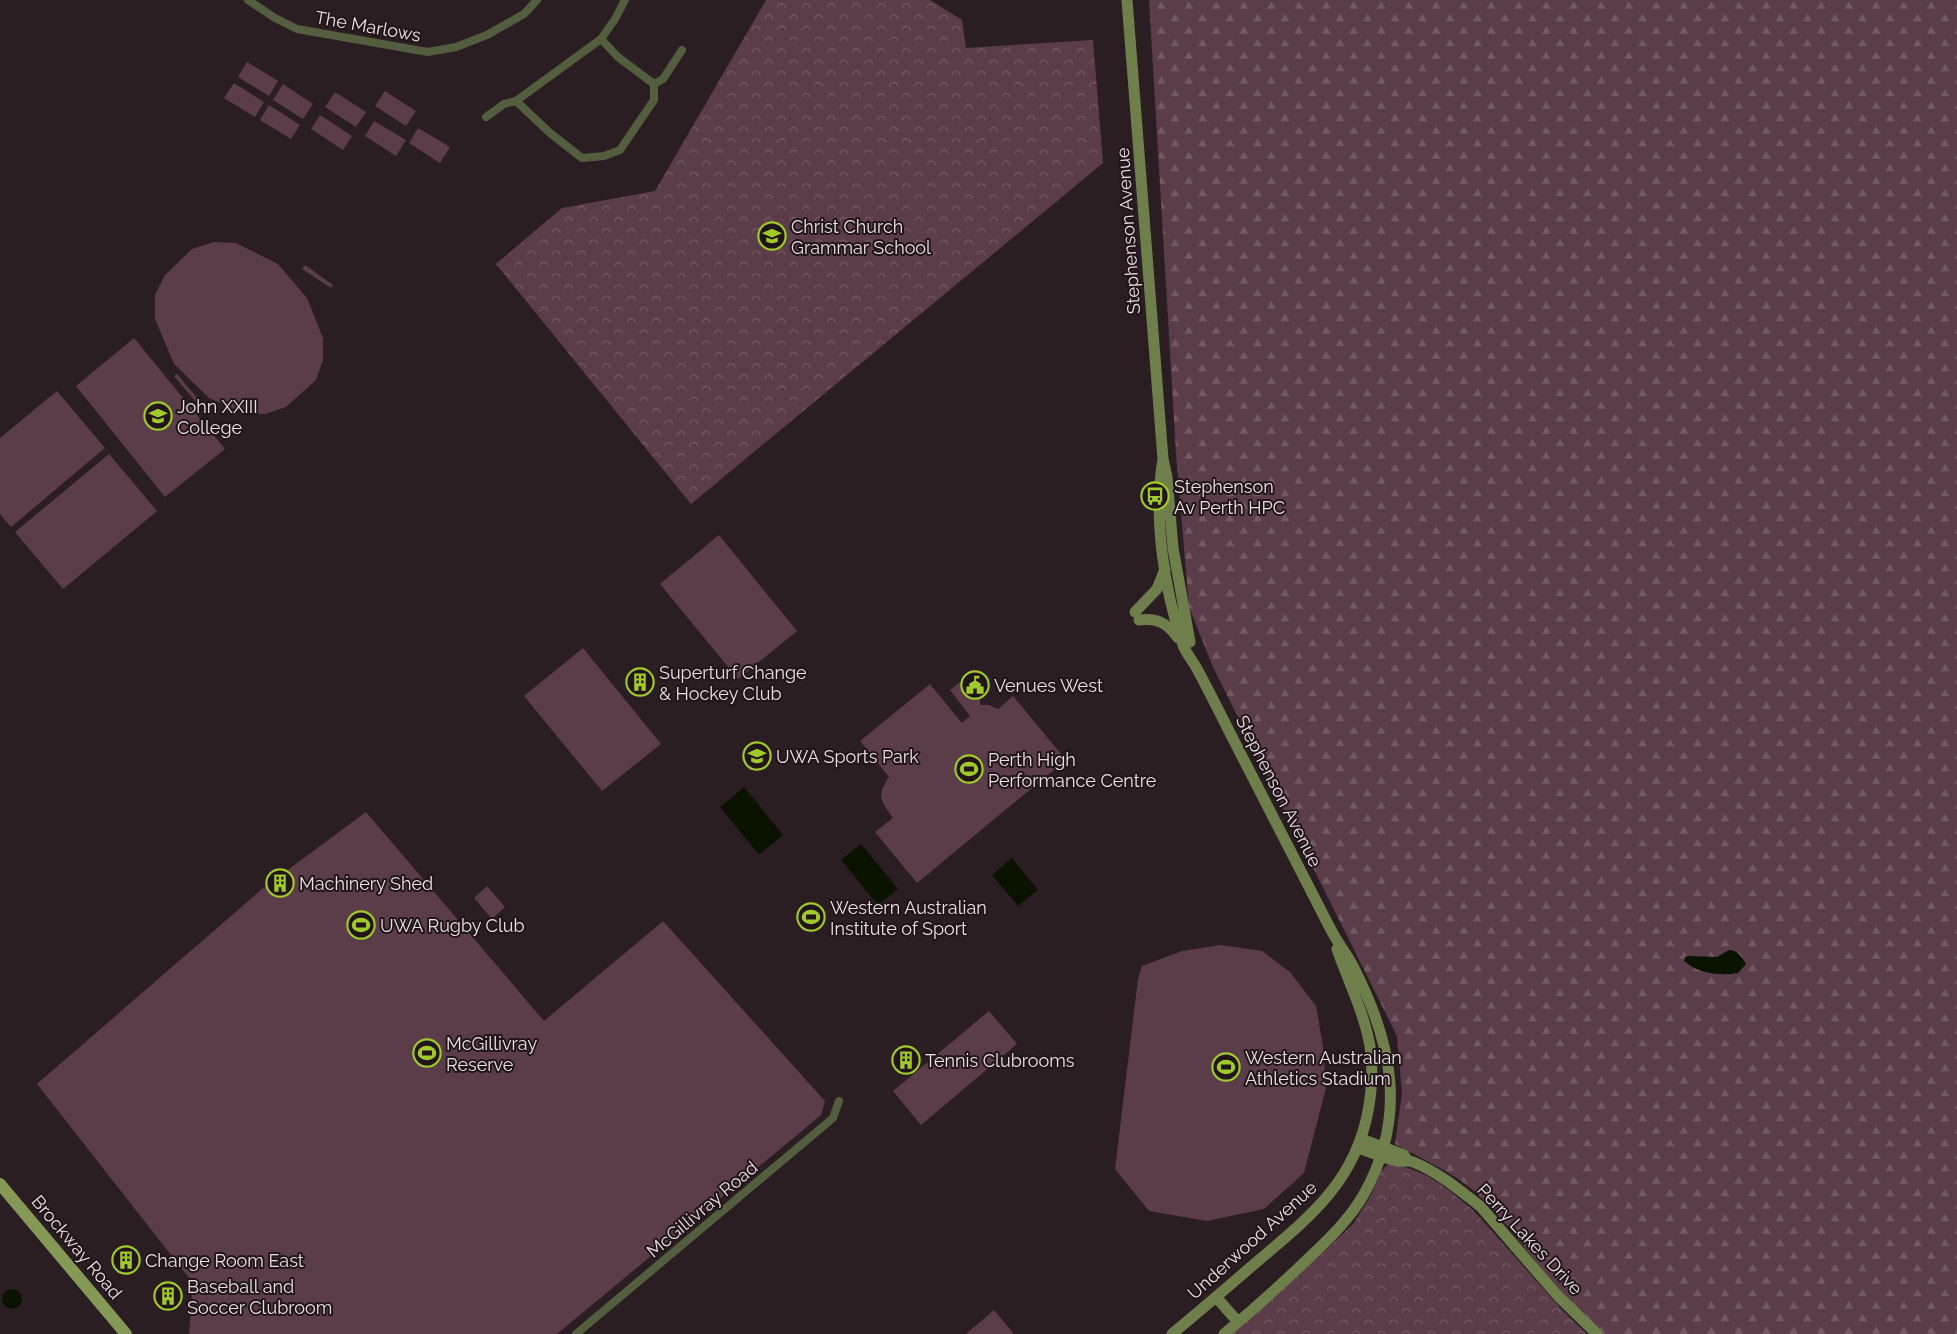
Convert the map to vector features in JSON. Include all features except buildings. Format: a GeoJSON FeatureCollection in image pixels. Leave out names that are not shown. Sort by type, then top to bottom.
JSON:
{"type":"FeatureCollection","features":[{"type":"Feature","properties":{"kind":"main road","name":"Stephenson Avenue"},"geometry":{"type":"LineString","coordinates":[[1128,0],[1163,459],[1167,477],[1173,548],[1180,597],[1195,665]]}},
{"type":"Feature","properties":{"kind":"main road","name":"Stephenson Avenue"},"geometry":{"type":"LineString","coordinates":[[1163,459],[1160,478],[1161,529],[1165,568],[1172,607],[1184,648],[1195,665],[1332,933],[1353,966],[1380,1029],[1386,1048],[1391,1076],[1392,1099],[1382,1152]]}},
{"type":"Feature","properties":{"kind":"main road"},"geometry":{"type":"LineString","coordinates":[[1165,568],[1157,589],[1137,616],[1165,623],[1174,632],[1184,648]]}},
{"type":"Feature","properties":{"kind":"main road","name":"Stephenson Avenue"},"geometry":{"type":"LineString","coordinates":[[1332,933],[1346,976],[1359,1006],[1370,1048],[1372,1074],[1370,1100],[1360,1144]]}},
{"type":"Feature","properties":{"kind":"main road","name":"Perry Lakes Drive"},"geometry":{"type":"LineString","coordinates":[[1360,1144],[1382,1152],[1404,1155],[1408,1161],[1448,1181],[1481,1207],[1558,1296],[1597,1334]]}},
{"type":"Feature","properties":{"kind":"main road","name":"Underwood Avenue"},"geometry":{"type":"LineString","coordinates":[[1172,1334],[1319,1208],[1342,1178],[1360,1144]]}},
{"type":"Feature","properties":{"kind":"main road"},"geometry":{"type":"LineString","coordinates":[[1224,1334],[1296,1270],[1346,1219],[1364,1195],[1382,1152]]}},
{"type":"Feature","properties":{"kind":"main road","name":"Brockway Road"},"geometry":{"type":"LineString","coordinates":[[0,1184],[126,1334]]}},
{"type":"Feature","properties":{"kind":"main road","name":"Brockway Road"},"geometry":{"type":"LineString","coordinates":[[0,1195],[117,1334]]}},
{"type":"Feature","properties":{"kind":"main road"},"geometry":{"type":"LineString","coordinates":[[1216,1297],[1238,1322]]}},
{"type":"Feature","properties":{"kind":"street","name":"The Marlows"},"geometry":{"type":"LineString","coordinates":[[248,0],[275,18],[297,29],[428,52],[456,47],[487,35],[524,14],[537,0]]}},
{"type":"Feature","properties":{"kind":"street"},"geometry":{"type":"LineString","coordinates":[[486,117],[504,104],[516,100],[601,38],[615,19],[625,0]]}},
{"type":"Feature","properties":{"kind":"street"},"geometry":{"type":"LineString","coordinates":[[601,38],[618,57],[654,84]]}},
{"type":"Feature","properties":{"kind":"street"},"geometry":{"type":"LineString","coordinates":[[654,84],[663,79],[682,50]]}},
{"type":"Feature","properties":{"kind":"street"},"geometry":{"type":"LineString","coordinates":[[516,100],[550,133],[582,158],[604,156],[620,150],[654,100],[654,84]]}},
{"type":"Feature","properties":{"kind":"street","name":"McGillivray Road"},"geometry":{"type":"LineString","coordinates":[[576,1334],[833,1118],[839,1101]]}},
{"type":"Feature","properties":{"kind":"green space","name":"Christ Church Grammar School"},"geometry":{"type":"Polygon","coordinates":[[[766,0],[930,0],[962,20],[966,48],[1093,40],[1103,163],[691,504],[496,264],[562,208],[655,191],[766,0]]]}},
{"type":"Feature","properties":{"kind":"green space"},"geometry":{"type":"Polygon","coordinates":[[[1149,0],[1957,0],[1957,1334],[1601,1334],[1552,1281],[1483,1199],[1446,1171],[1395,1144],[1402,1093],[1397,1036],[1213,667],[1189,607],[1176,453],[1149,0]]]}},
{"type":"Feature","properties":{"kind":"green space"},"geometry":{"type":"Polygon","coordinates":[[[247,62],[278,81],[269,96],[238,77],[247,62]]]}},
{"type":"Feature","properties":{"kind":"green space"},"geometry":{"type":"Polygon","coordinates":[[[234,83],[264,102],[255,117],[224,98],[234,83]]]}},
{"type":"Feature","properties":{"kind":"green space"},"geometry":{"type":"Polygon","coordinates":[[[283,84],[313,104],[303,119],[273,100],[283,84]]]}},
{"type":"Feature","properties":{"kind":"green space"},"geometry":{"type":"Polygon","coordinates":[[[385,91],[416,111],[406,126],[375,106],[385,91]]]}},
{"type":"Feature","properties":{"kind":"green space"},"geometry":{"type":"Polygon","coordinates":[[[335,92],[366,112],[356,127],[325,107],[335,92]]]}},
{"type":"Feature","properties":{"kind":"green space"},"geometry":{"type":"Polygon","coordinates":[[[269,105],[300,125],[291,139],[260,120],[269,105]]]}},
{"type":"Feature","properties":{"kind":"green space"},"geometry":{"type":"Polygon","coordinates":[[[320,115],[352,136],[343,150],[311,129],[320,115]]]}},
{"type":"Feature","properties":{"kind":"green space"},"geometry":{"type":"Polygon","coordinates":[[[374,121],[406,140],[396,156],[365,136],[374,121]]]}},
{"type":"Feature","properties":{"kind":"green space"},"geometry":{"type":"Polygon","coordinates":[[[418,128],[450,147],[440,163],[409,143],[418,128]]]}},
{"type":"Feature","properties":{"kind":"green space"},"geometry":{"type":"Polygon","coordinates":[[[214,242],[236,243],[278,264],[307,298],[323,338],[323,360],[316,380],[286,407],[265,414],[243,413],[209,398],[174,364],[155,319],[155,295],[165,275],[192,249],[214,242]]]}},
{"type":"Feature","properties":{"kind":"green space"},"geometry":{"type":"Polygon","coordinates":[[[305,265],[333,285],[331,288],[302,269],[305,265]]]}},
{"type":"Feature","properties":{"kind":"green space"},"geometry":{"type":"Polygon","coordinates":[[[134,338],[225,449],[165,497],[76,386],[134,338]]]}},
{"type":"Feature","properties":{"kind":"green space"},"geometry":{"type":"Polygon","coordinates":[[[177,374],[199,400],[196,402],[174,376],[177,374]]]}},
{"type":"Feature","properties":{"kind":"green space"},"geometry":{"type":"Polygon","coordinates":[[[57,391],[105,448],[11,527],[0,514],[0,438],[57,391]]]}},
{"type":"Feature","properties":{"kind":"green space"},"geometry":{"type":"Polygon","coordinates":[[[109,454],[157,511],[63,589],[15,532],[109,454]]]}},
{"type":"Feature","properties":{"kind":"green space"},"geometry":{"type":"Polygon","coordinates":[[[719,535],[797,631],[738,679],[660,584],[719,535]]]}},
{"type":"Feature","properties":{"kind":"green space"},"geometry":{"type":"Polygon","coordinates":[[[583,648],[661,744],[602,791],[524,696],[583,648]]]}},
{"type":"Feature","properties":{"kind":"green space","name":"Perth High Performance Centre"},"geometry":{"type":"Polygon","coordinates":[[[975,670],[990,687],[980,695],[980,705],[989,705],[998,709],[1013,696],[1066,760],[917,883],[875,832],[893,818],[883,803],[881,794],[889,777],[860,741],[930,684],[962,723],[970,716],[950,690],[975,670]]]}},
{"type":"Feature","properties":{"kind":"green space","name":"McGillivray Reserve"},"geometry":{"type":"Polygon","coordinates":[[[366,812],[544,1021],[663,921],[825,1101],[821,1115],[557,1334],[189,1334],[193,1283],[37,1084],[262,889],[366,812]]]}},
{"type":"Feature","properties":{"kind":"green space","name":"UWA Rugby Club"},"geometry":{"type":"Polygon","coordinates":[[[487,886],[505,907],[492,919],[474,898],[487,886]]]}},
{"type":"Feature","properties":{"kind":"green space","name":"Western Australian Athletics Stadium"},"geometry":{"type":"Polygon","coordinates":[[[1221,945],[1262,951],[1290,972],[1316,1006],[1323,1046],[1326,1088],[1304,1173],[1264,1209],[1207,1221],[1149,1211],[1115,1169],[1138,979],[1142,966],[1182,951],[1221,945]]]}},
{"type":"Feature","properties":{"kind":"green space"},"geometry":{"type":"Polygon","coordinates":[[[989,1011],[1017,1044],[921,1125],[893,1091],[989,1011]]]}},
{"type":"Feature","properties":{"kind":"green space"},"geometry":{"type":"Polygon","coordinates":[[[1387,1165],[1412,1169],[1423,1174],[1445,1187],[1465,1203],[1564,1312],[1587,1334],[1231,1334],[1288,1285],[1353,1224],[1370,1197],[1381,1172],[1387,1165]]]}},
{"type":"Feature","properties":{"kind":"green space"},"geometry":{"type":"Polygon","coordinates":[[[994,1310],[1014,1334],[966,1334],[994,1310]]]}},
{"type":"Feature","properties":{"kind":"shaded area"},"geometry":{"type":"Polygon","coordinates":[[[744,787],[783,835],[759,855],[720,807],[744,787]]]}},
{"type":"Feature","properties":{"kind":"shaded area"},"geometry":{"type":"Polygon","coordinates":[[[861,844],[898,889],[878,905],[841,860],[861,844]]]}},
{"type":"Feature","properties":{"kind":"shaded area"},"geometry":{"type":"Polygon","coordinates":[[[1012,858],[1038,890],[1018,906],[992,875],[1012,858]]]}},
{"type":"Feature","properties":{"kind":"shaded area"},"geometry":{"type":"Polygon","coordinates":[[[1729,950],[1737,953],[1746,964],[1738,973],[1710,973],[1696,969],[1684,961],[1685,957],[1689,956],[1717,957],[1729,950]]]}},
{"type":"Feature","properties":{"kind":"shaded area"},"geometry":{"type":"Polygon","coordinates":[[[12,1289],[19,1292],[22,1299],[19,1306],[12,1309],[5,1306],[2,1299],[5,1292],[12,1289]]]}},
{"type":"Feature","properties":{"kind":"place","name":"Christ Church Grammar School"},"geometry":{"type":"Point","coordinates":[772,236]}},
{"type":"Feature","properties":{"kind":"place","name":"John XXIII College"},"geometry":{"type":"Point","coordinates":[158,416]}},
{"type":"Feature","properties":{"kind":"place","name":"Stephenson Av Perth HPC"},"geometry":{"type":"Point","coordinates":[1155,496]}},
{"type":"Feature","properties":{"kind":"place","name":"Superturf Change & Hockey Club"},"geometry":{"type":"Point","coordinates":[640,682]}},
{"type":"Feature","properties":{"kind":"place","name":"Venues West"},"geometry":{"type":"Point","coordinates":[975,685]}},
{"type":"Feature","properties":{"kind":"place","name":"UWA Sports Park"},"geometry":{"type":"Point","coordinates":[757,756]}},
{"type":"Feature","properties":{"kind":"place","name":"Perth High Performance Centre"},"geometry":{"type":"Point","coordinates":[969,769]}},
{"type":"Feature","properties":{"kind":"place","name":"Machinery Shed"},"geometry":{"type":"Point","coordinates":[280,883]}},
{"type":"Feature","properties":{"kind":"place","name":"Western Australian Institute of Sport"},"geometry":{"type":"Point","coordinates":[811,917]}},
{"type":"Feature","properties":{"kind":"place","name":"UWA Rugby Club"},"geometry":{"type":"Point","coordinates":[361,925]}},
{"type":"Feature","properties":{"kind":"place","name":"McGillivray Reserve"},"geometry":{"type":"Point","coordinates":[427,1053]}},
{"type":"Feature","properties":{"kind":"place","name":"Tennis Clubrooms"},"geometry":{"type":"Point","coordinates":[906,1060]}},
{"type":"Feature","properties":{"kind":"place","name":"Western Australian Athletics Stadium"},"geometry":{"type":"Point","coordinates":[1226,1067]}},
{"type":"Feature","properties":{"kind":"place","name":"Change Room East"},"geometry":{"type":"Point","coordinates":[126,1260]}},
{"type":"Feature","properties":{"kind":"place","name":"Baseball and Soccer Clubroom"},"geometry":{"type":"Point","coordinates":[168,1296]}}]}
